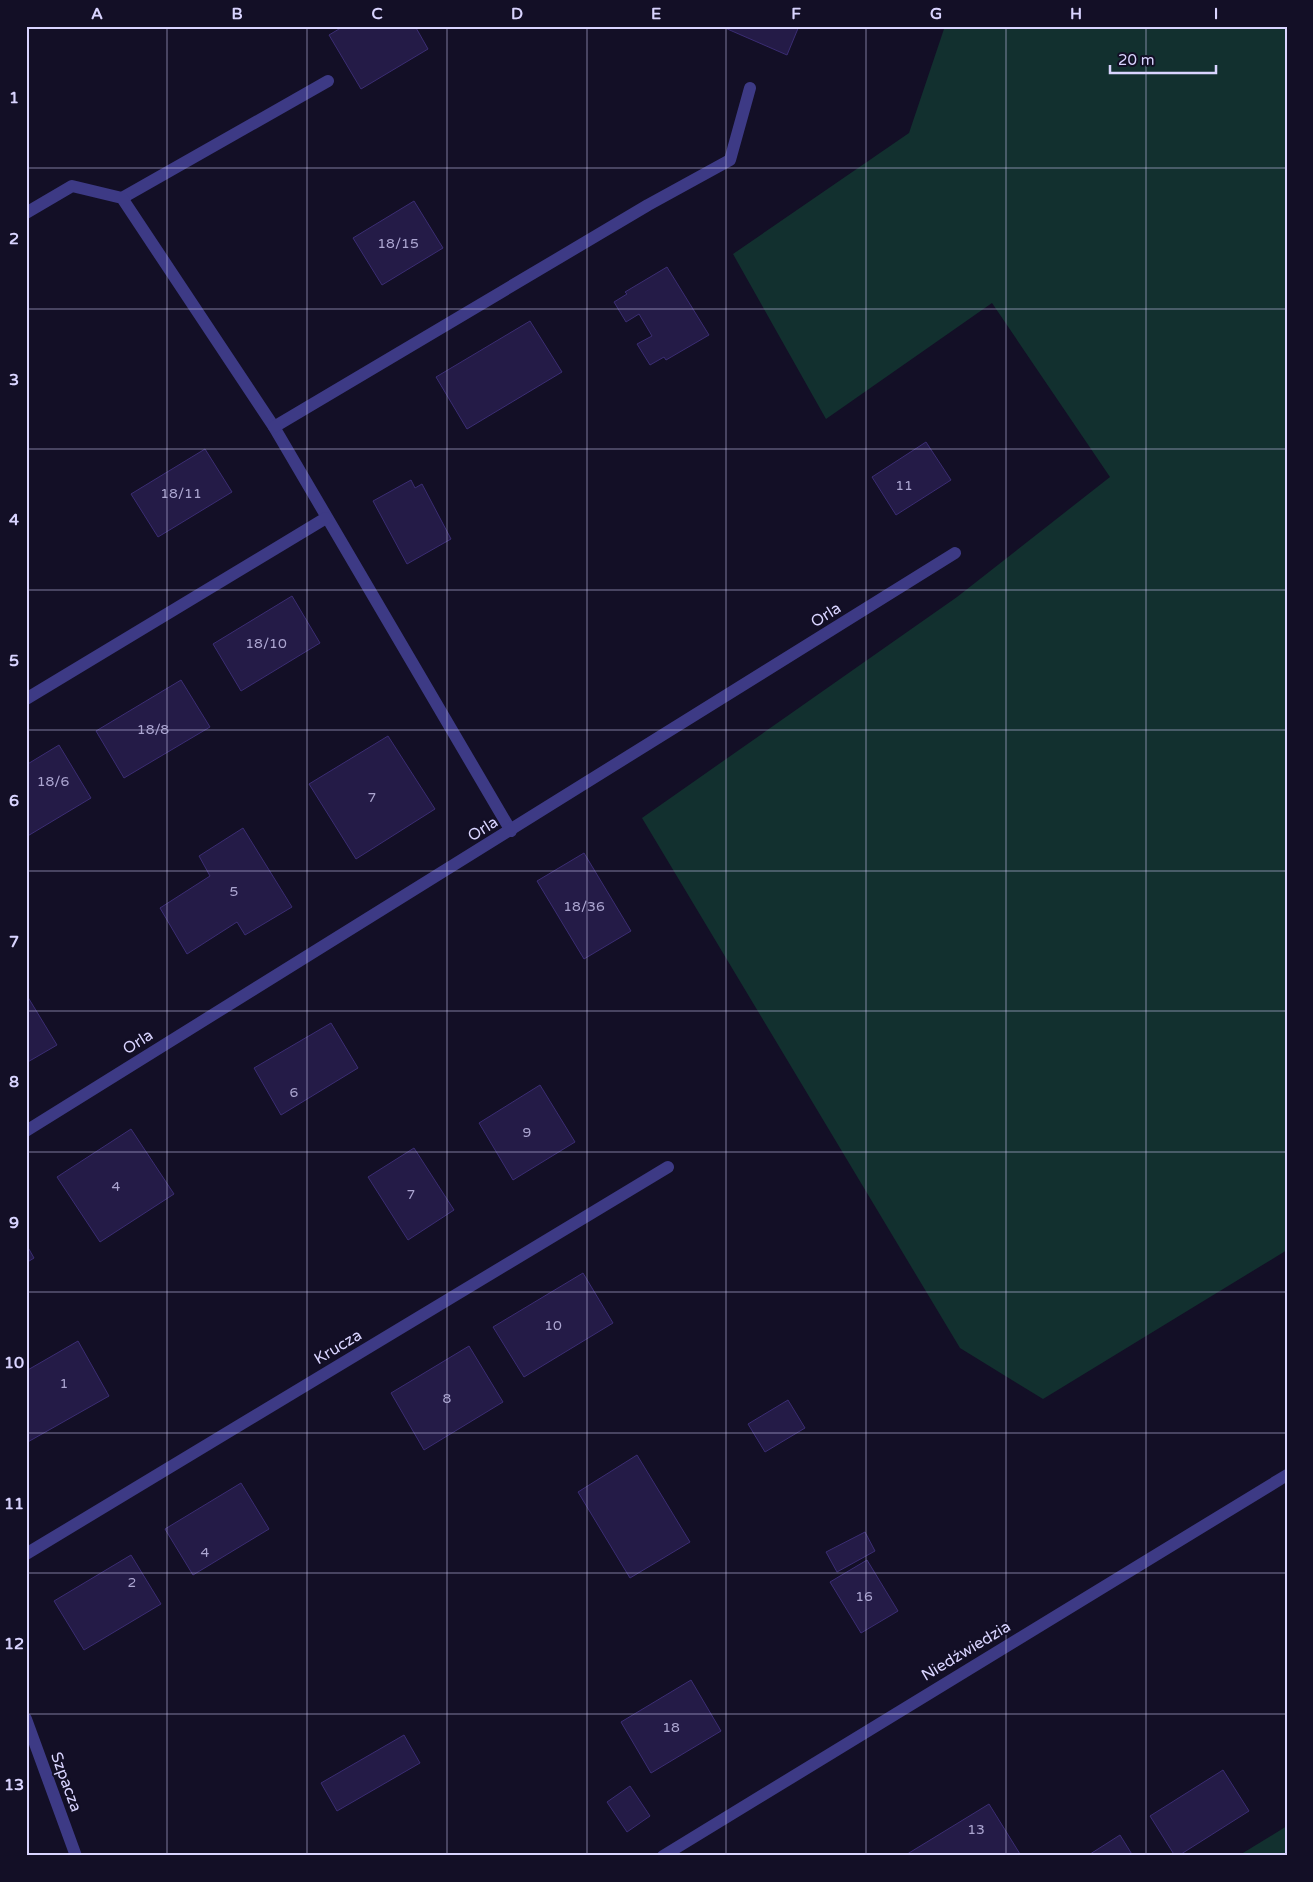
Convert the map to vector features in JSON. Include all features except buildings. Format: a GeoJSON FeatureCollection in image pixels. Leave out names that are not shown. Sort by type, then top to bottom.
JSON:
{"type":"FeatureCollection","features":[{"type":"Feature","properties":{"kind":"street"},"geometry":{"type":"LineString","coordinates":[[122,198],[328,81]]}},
{"type":"Feature","properties":{"kind":"street"},"geometry":{"type":"LineString","coordinates":[[274,427],[648,206],[730,160],[750,88]]}},
{"type":"Feature","properties":{"kind":"street"},"geometry":{"type":"LineString","coordinates":[[26,213],[72,186],[122,198],[274,427],[511,831]]}},
{"type":"Feature","properties":{"kind":"street"},"geometry":{"type":"LineString","coordinates":[[26,699],[326,518]]}},
{"type":"Feature","properties":{"kind":"street","name":"Orla"},"geometry":{"type":"LineString","coordinates":[[26,1131],[955,553]]}},
{"type":"Feature","properties":{"kind":"street","name":"Krucza"},"geometry":{"type":"LineString","coordinates":[[26,1554],[668,1167]]}},
{"type":"Feature","properties":{"kind":"street","name":"Niedźwiedzia"},"geometry":{"type":"LineString","coordinates":[[663,1856],[1287,1474]]}},
{"type":"Feature","properties":{"kind":"street","name":"Szpacza"},"geometry":{"type":"LineString","coordinates":[[26,1718],[76,1856]]}},
{"type":"Feature","properties":{"kind":"green space"},"geometry":{"type":"Polygon","coordinates":[[[945,26],[1287,26],[1287,1250],[1043,1399],[960,1348],[642,818],[957,597],[1110,477],[992,303],[826,419],[733,254],[909,133],[945,26]]]}},
{"type":"Feature","properties":{"kind":"green space"},"geometry":{"type":"Polygon","coordinates":[[[1287,1826],[1287,1856],[1238,1856],[1287,1826]]]}}]}
